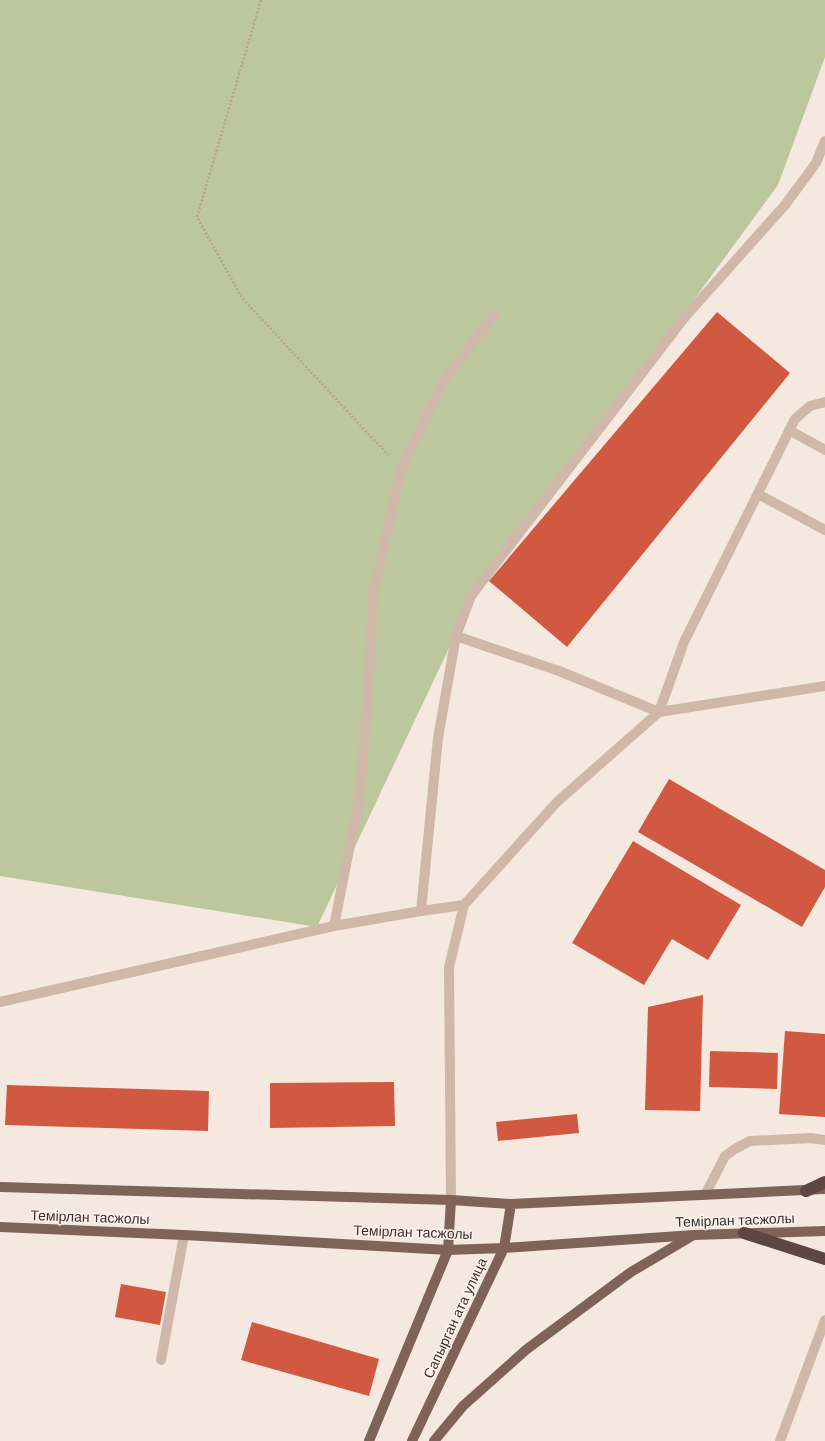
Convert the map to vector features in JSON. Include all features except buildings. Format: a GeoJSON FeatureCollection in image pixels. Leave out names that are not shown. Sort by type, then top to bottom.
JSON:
{"type":"FeatureCollection","features":[{"type":"Feature","properties":{"kind":"highway"},"geometry":{"type":"LineString","coordinates":[[806,1191],[825,1182]]}},
{"type":"Feature","properties":{"kind":"highway"},"geometry":{"type":"LineString","coordinates":[[744,1233],[825,1259]]}},
{"type":"Feature","properties":{"kind":"main road","name":"Темірлан тасжолы"},"geometry":{"type":"LineString","coordinates":[[0,1187],[451,1200],[511,1204],[825,1190]]}},
{"type":"Feature","properties":{"kind":"main road"},"geometry":{"type":"LineString","coordinates":[[369,1441],[448,1250],[451,1200]]}},
{"type":"Feature","properties":{"kind":"main road","name":"Сапырган ата улица"},"geometry":{"type":"LineString","coordinates":[[412,1441],[504,1248],[511,1204]]}},
{"type":"Feature","properties":{"kind":"main road","name":"Темірлан тасжолы"},"geometry":{"type":"LineString","coordinates":[[0,1227],[184,1235],[448,1250],[504,1248],[694,1235],[825,1231]]}},
{"type":"Feature","properties":{"kind":"main road"},"geometry":{"type":"LineString","coordinates":[[434,1441],[463,1406],[527,1349],[631,1272],[694,1235]]}},
{"type":"Feature","properties":{"kind":"street"},"geometry":{"type":"LineString","coordinates":[[422,911],[438,738],[456,636],[471,596],[685,318],[785,205],[816,163],[825,141]]}},
{"type":"Feature","properties":{"kind":"street"},"geometry":{"type":"LineString","coordinates":[[334,926],[359,799],[368,698],[373,594],[401,468],[444,380],[494,316]]}},
{"type":"Feature","properties":{"kind":"street"},"geometry":{"type":"LineString","coordinates":[[451,1200],[449,967],[464,905],[557,802],[659,712],[684,642],[789,430],[795,419],[810,406],[825,402]]}},
{"type":"Feature","properties":{"kind":"street"},"geometry":{"type":"LineString","coordinates":[[789,430],[825,450]]}},
{"type":"Feature","properties":{"kind":"street"},"geometry":{"type":"LineString","coordinates":[[758,494],[825,530]]}},
{"type":"Feature","properties":{"kind":"street"},"geometry":{"type":"LineString","coordinates":[[456,636],[559,670],[659,712],[825,686]]}},
{"type":"Feature","properties":{"kind":"street"},"geometry":{"type":"LineString","coordinates":[[0,1002],[334,926],[464,905]]}},
{"type":"Feature","properties":{"kind":"street"},"geometry":{"type":"LineString","coordinates":[[705,1195],[725,1156],[750,1141],[811,1138],[825,1140]]}},
{"type":"Feature","properties":{"kind":"street"},"geometry":{"type":"LineString","coordinates":[[161,1360],[184,1235]]}},
{"type":"Feature","properties":{"kind":"street"},"geometry":{"type":"LineString","coordinates":[[780,1441],[825,1320]]}},
{"type":"Feature","properties":{"kind":"path"},"geometry":{"type":"LineString","coordinates":[[261,0],[197,217],[242,298],[401,468]]}},
{"type":"Feature","properties":{"kind":"green space"},"geometry":{"type":"Polygon","coordinates":[[[0,0],[825,0],[825,57],[778,185],[468,608],[317,927],[0,876],[0,0]]]}}]}
